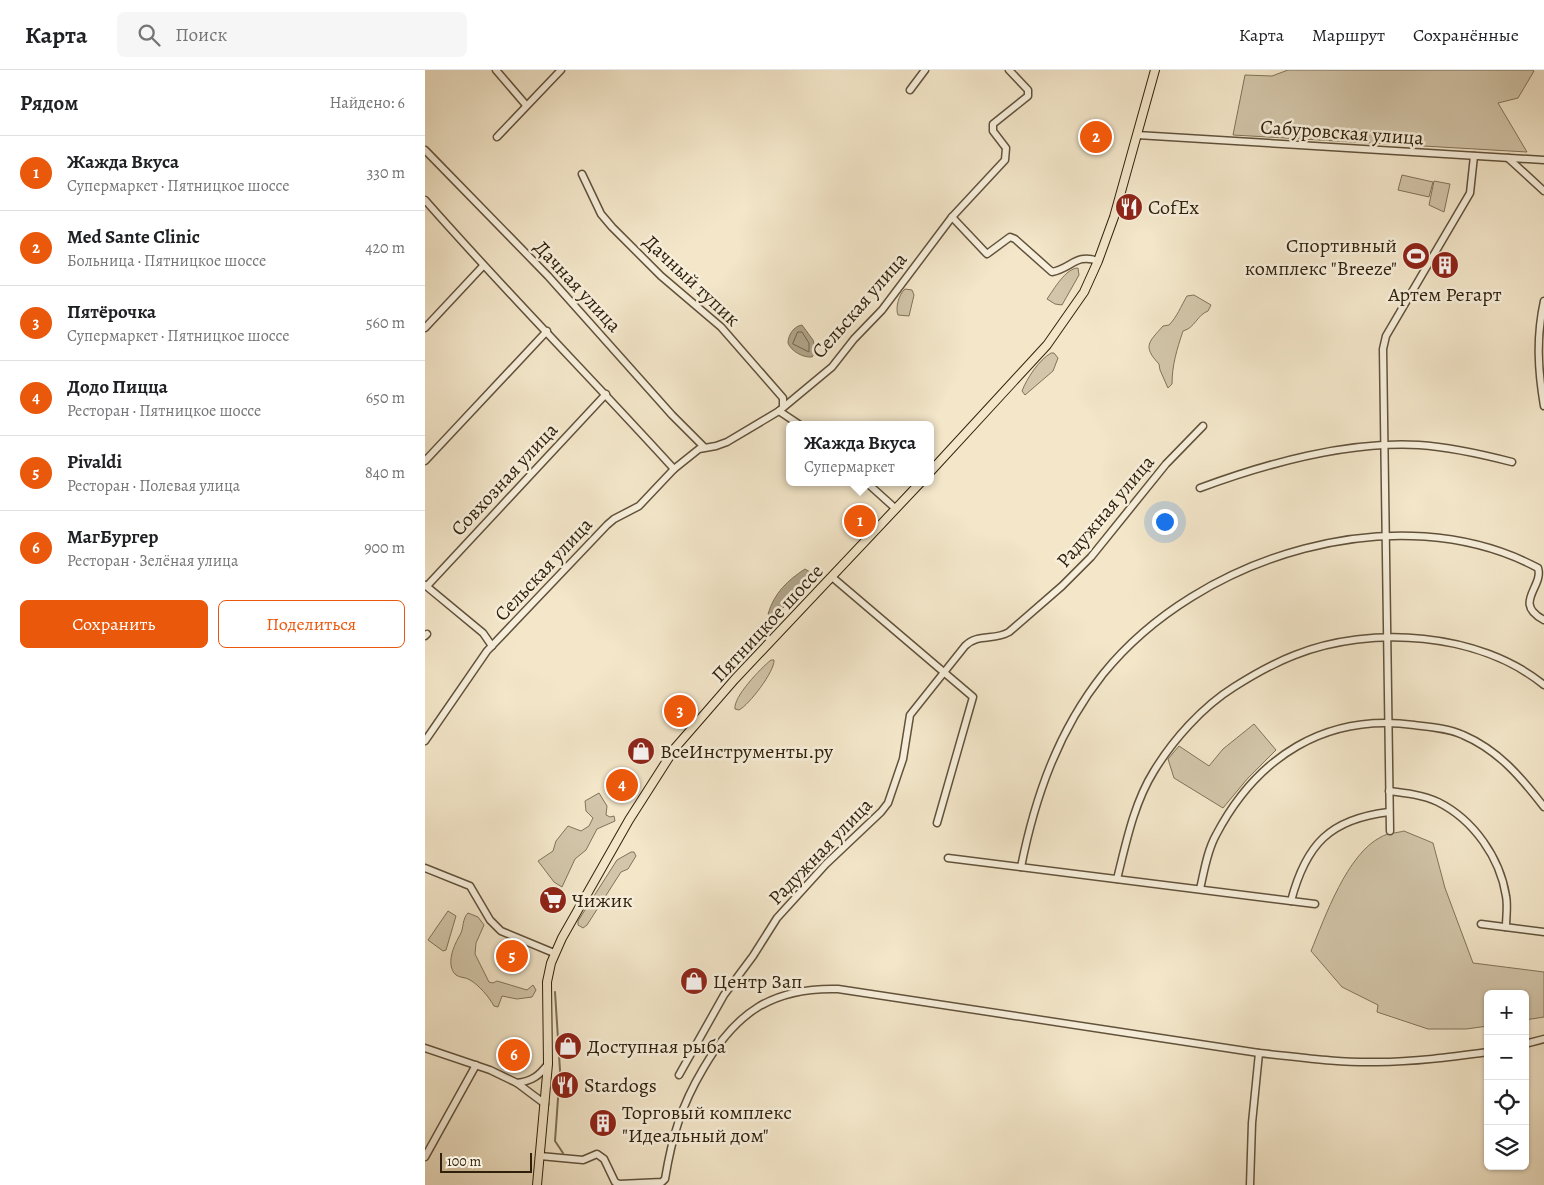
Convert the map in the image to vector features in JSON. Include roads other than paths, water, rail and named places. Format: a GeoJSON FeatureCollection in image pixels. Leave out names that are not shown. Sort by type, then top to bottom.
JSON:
{"type":"FeatureCollection","features":[{"type":"Feature","properties":{"kind":"main road"},"geometry":{"type":"LineString","coordinates":[[934,468],[1047,345],[1075,306],[1098,262],[1155,70]]}},
{"type":"Feature","properties":{"kind":"main road","name":"Пятницкое шоссе"},"geometry":{"type":"LineString","coordinates":[[537,1185],[548,1064],[547,982],[554,953],[629,820],[675,748],[832,576],[917,486]]}},
{"type":"Feature","properties":{"kind":"street"},"geometry":{"type":"LineString","coordinates":[[495,70],[526,105]]}},
{"type":"Feature","properties":{"kind":"street"},"geometry":{"type":"LineString","coordinates":[[497,137],[560,70]]}},
{"type":"Feature","properties":{"kind":"street"},"geometry":{"type":"LineString","coordinates":[[910,90],[925,70]]}},
{"type":"Feature","properties":{"kind":"street","name":"Сельская улица"},"geometry":{"type":"LineString","coordinates":[[425,740],[492,646],[607,525],[614,519],[639,506],[674,469],[699,449],[727,442],[781,408],[838,361],[854,339],[882,310],[952,218],[1005,160],[1006,148],[993,131],[993,124],[1027,96],[1028,90],[1009,70]]}},
{"type":"Feature","properties":{"kind":"street","name":"Сабуровская улица"},"geometry":{"type":"LineString","coordinates":[[1137,135],[1544,160]]}},
{"type":"Feature","properties":{"kind":"street","name":"Дачная улица"},"geometry":{"type":"LineString","coordinates":[[425,150],[548,276],[672,415],[704,447]]}},
{"type":"Feature","properties":{"kind":"street"},"geometry":{"type":"LineString","coordinates":[[1390,831],[1386,446],[1383,349],[1386,336],[1470,193],[1474,156]]}},
{"type":"Feature","properties":{"kind":"street"},"geometry":{"type":"LineString","coordinates":[[1508,158],[1544,191]]}},
{"type":"Feature","properties":{"kind":"street","name":"Дачный тупик"},"geometry":{"type":"LineString","coordinates":[[583,174],[601,214],[661,276],[721,327],[783,398],[781,408]]}},
{"type":"Feature","properties":{"kind":"street"},"geometry":{"type":"LineString","coordinates":[[425,200],[483,266],[547,330],[674,469]]}},
{"type":"Feature","properties":{"kind":"street"},"geometry":{"type":"LineString","coordinates":[[952,218],[987,254],[1010,237],[1015,239],[1052,272],[1081,258],[1088,258],[1098,262]]}},
{"type":"Feature","properties":{"kind":"street"},"geometry":{"type":"LineString","coordinates":[[425,328],[483,266]]}},
{"type":"Feature","properties":{"kind":"street"},"geometry":{"type":"LineString","coordinates":[[1544,301],[1539,327],[1538,366],[1544,406]]}},
{"type":"Feature","properties":{"kind":"street"},"geometry":{"type":"LineString","coordinates":[[425,461],[547,330]]}},
{"type":"Feature","properties":{"kind":"street","name":"Совхозная улица"},"geometry":{"type":"LineString","coordinates":[[426,586],[606,394]]}},
{"type":"Feature","properties":{"kind":"street"},"geometry":{"type":"LineString","coordinates":[[781,408],[796,421]]}},
{"type":"Feature","properties":{"kind":"street","name":"Радужная улица"},"geometry":{"type":"LineString","coordinates":[[679,1075],[724,995],[753,956],[777,918],[826,864],[881,812],[888,803],[903,759],[910,715],[945,671],[970,641],[985,636],[1001,636],[1062,586],[1091,557],[1166,464],[1203,426]]}},
{"type":"Feature","properties":{"kind":"street"},"geometry":{"type":"LineString","coordinates":[[1200,488],[1274,463],[1309,456],[1386,446],[1418,445],[1455,449],[1512,462]]}},
{"type":"Feature","properties":{"kind":"street"},"geometry":{"type":"LineString","coordinates":[[870,486],[896,509]]}},
{"type":"Feature","properties":{"kind":"street"},"geometry":{"type":"LineString","coordinates":[[1021,867],[1031,817],[1043,781],[1061,740],[1104,673],[1133,643],[1166,615],[1204,589],[1262,561],[1301,548],[1341,540],[1386,536],[1440,539],[1470,544],[1526,561],[1538,568],[1541,572],[1530,600],[1531,607],[1537,617],[1544,620]]}},
{"type":"Feature","properties":{"kind":"street"},"geometry":{"type":"LineString","coordinates":[[832,576],[945,671],[971,694],[974,700],[937,823]]}},
{"type":"Feature","properties":{"kind":"street"},"geometry":{"type":"LineString","coordinates":[[426,586],[483,633],[492,646]]}},
{"type":"Feature","properties":{"kind":"street"},"geometry":{"type":"LineString","coordinates":[[1117,879],[1138,805],[1153,772],[1180,736],[1208,707],[1233,687],[1295,655],[1325,646],[1387,638],[1449,641],[1477,649],[1505,661],[1534,676],[1544,685]]}},
{"type":"Feature","properties":{"kind":"street"},"geometry":{"type":"LineString","coordinates":[[1200,889],[1215,836],[1246,788],[1266,768],[1290,750],[1333,730],[1388,722],[1436,728],[1461,734],[1483,745],[1504,760],[1523,780],[1544,807]]}},
{"type":"Feature","properties":{"kind":"street"},"geometry":{"type":"LineString","coordinates":[[1389,791],[1419,796],[1438,803],[1459,816],[1478,834],[1492,854],[1502,876],[1506,897],[1506,927]]}},
{"type":"Feature","properties":{"kind":"street"},"geometry":{"type":"LineString","coordinates":[[1291,901],[1298,874],[1309,854],[1322,838],[1356,818],[1389,812]]}},
{"type":"Feature","properties":{"kind":"street"},"geometry":{"type":"LineString","coordinates":[[948,858],[1315,904]]}},
{"type":"Feature","properties":{"kind":"street"},"geometry":{"type":"LineString","coordinates":[[425,868],[470,886],[490,920],[501,931],[554,953]]}},
{"type":"Feature","properties":{"kind":"street"},"geometry":{"type":"LineString","coordinates":[[1481,924],[1544,932]]}},
{"type":"Feature","properties":{"kind":"street"},"geometry":{"type":"LineString","coordinates":[[540,1156],[583,1160],[597,1154],[604,1158],[615,1182],[619,1184],[662,1182],[665,1179],[675,1126],[684,1104],[716,1046],[745,1015],[778,996],[819,989],[838,990],[1259,1053],[1377,1062],[1437,1059],[1484,1053]]}},
{"type":"Feature","properties":{"kind":"street"},"geometry":{"type":"LineString","coordinates":[[1529,1043],[1544,1039]]}},
{"type":"Feature","properties":{"kind":"street"},"geometry":{"type":"LineString","coordinates":[[425,1048],[476,1065],[517,1083],[545,1104]]}},
{"type":"Feature","properties":{"kind":"street"},"geometry":{"type":"LineString","coordinates":[[1249,1185],[1252,1123],[1259,1053]]}},
{"type":"Feature","properties":{"kind":"street"},"geometry":{"type":"LineString","coordinates":[[517,1083],[527,1082],[538,1076],[548,1064]]}},
{"type":"Feature","properties":{"kind":"street"},"geometry":{"type":"LineString","coordinates":[[425,1157],[476,1065]]}},
{"type":"Feature","properties":{"kind":"water"},"geometry":{"type":"Polygon","coordinates":[[[802,325],[813,340],[816,352],[812,357],[798,353],[788,343],[792,331],[802,325]]]}},
{"type":"Feature","properties":{"kind":"water"},"geometry":{"type":"Polygon","coordinates":[[[805,569],[810,572],[811,580],[774,617],[768,614],[782,588],[805,569]]]}},
{"type":"Feature","properties":{"kind":"waterway"},"geometry":{"type":"LineString","coordinates":[[555,992],[560,1070],[555,1141],[563,1153]]}},
{"type":"Feature","properties":{"kind":"place","name":"Med Sante Clinic"},"geometry":{"type":"Point","coordinates":[1096,137]}},
{"type":"Feature","properties":{"kind":"place","name":"CofEx"},"geometry":{"type":"Point","coordinates":[1129,207]}},
{"type":"Feature","properties":{"kind":"place","name":"Спортивный комплекс \"Breeze\""},"geometry":{"type":"Point","coordinates":[1416,256]}},
{"type":"Feature","properties":{"kind":"place","name":"Артем Регарт"},"geometry":{"type":"Point","coordinates":[1445,265]}},
{"type":"Feature","properties":{"kind":"place","name":"Жажда Вкуса"},"geometry":{"type":"Point","coordinates":[860,521]}},
{"type":"Feature","properties":{"kind":"place","name":"Пятёрочка"},"geometry":{"type":"Point","coordinates":[680,711]}},
{"type":"Feature","properties":{"kind":"place","name":"ВсеИнструменты.ру"},"geometry":{"type":"Point","coordinates":[641,751]}},
{"type":"Feature","properties":{"kind":"place","name":"Додо Пицца"},"geometry":{"type":"Point","coordinates":[622,785]}},
{"type":"Feature","properties":{"kind":"place","name":"Чижик"},"geometry":{"type":"Point","coordinates":[553,900]}},
{"type":"Feature","properties":{"kind":"place","name":"Pivaldi"},"geometry":{"type":"Point","coordinates":[512,956]}},
{"type":"Feature","properties":{"kind":"place","name":"Центр Зап"},"geometry":{"type":"Point","coordinates":[694,981]}},
{"type":"Feature","properties":{"kind":"place","name":"Доступная рыба"},"geometry":{"type":"Point","coordinates":[568,1046]}},
{"type":"Feature","properties":{"kind":"place","name":"МагБургер"},"geometry":{"type":"Point","coordinates":[514,1055]}},
{"type":"Feature","properties":{"kind":"place","name":"Stardogs"},"geometry":{"type":"Point","coordinates":[565,1085]}},
{"type":"Feature","properties":{"kind":"place","name":"Торговый комплекс \"Идеальный дом\""},"geometry":{"type":"Point","coordinates":[603,1123]}}]}
